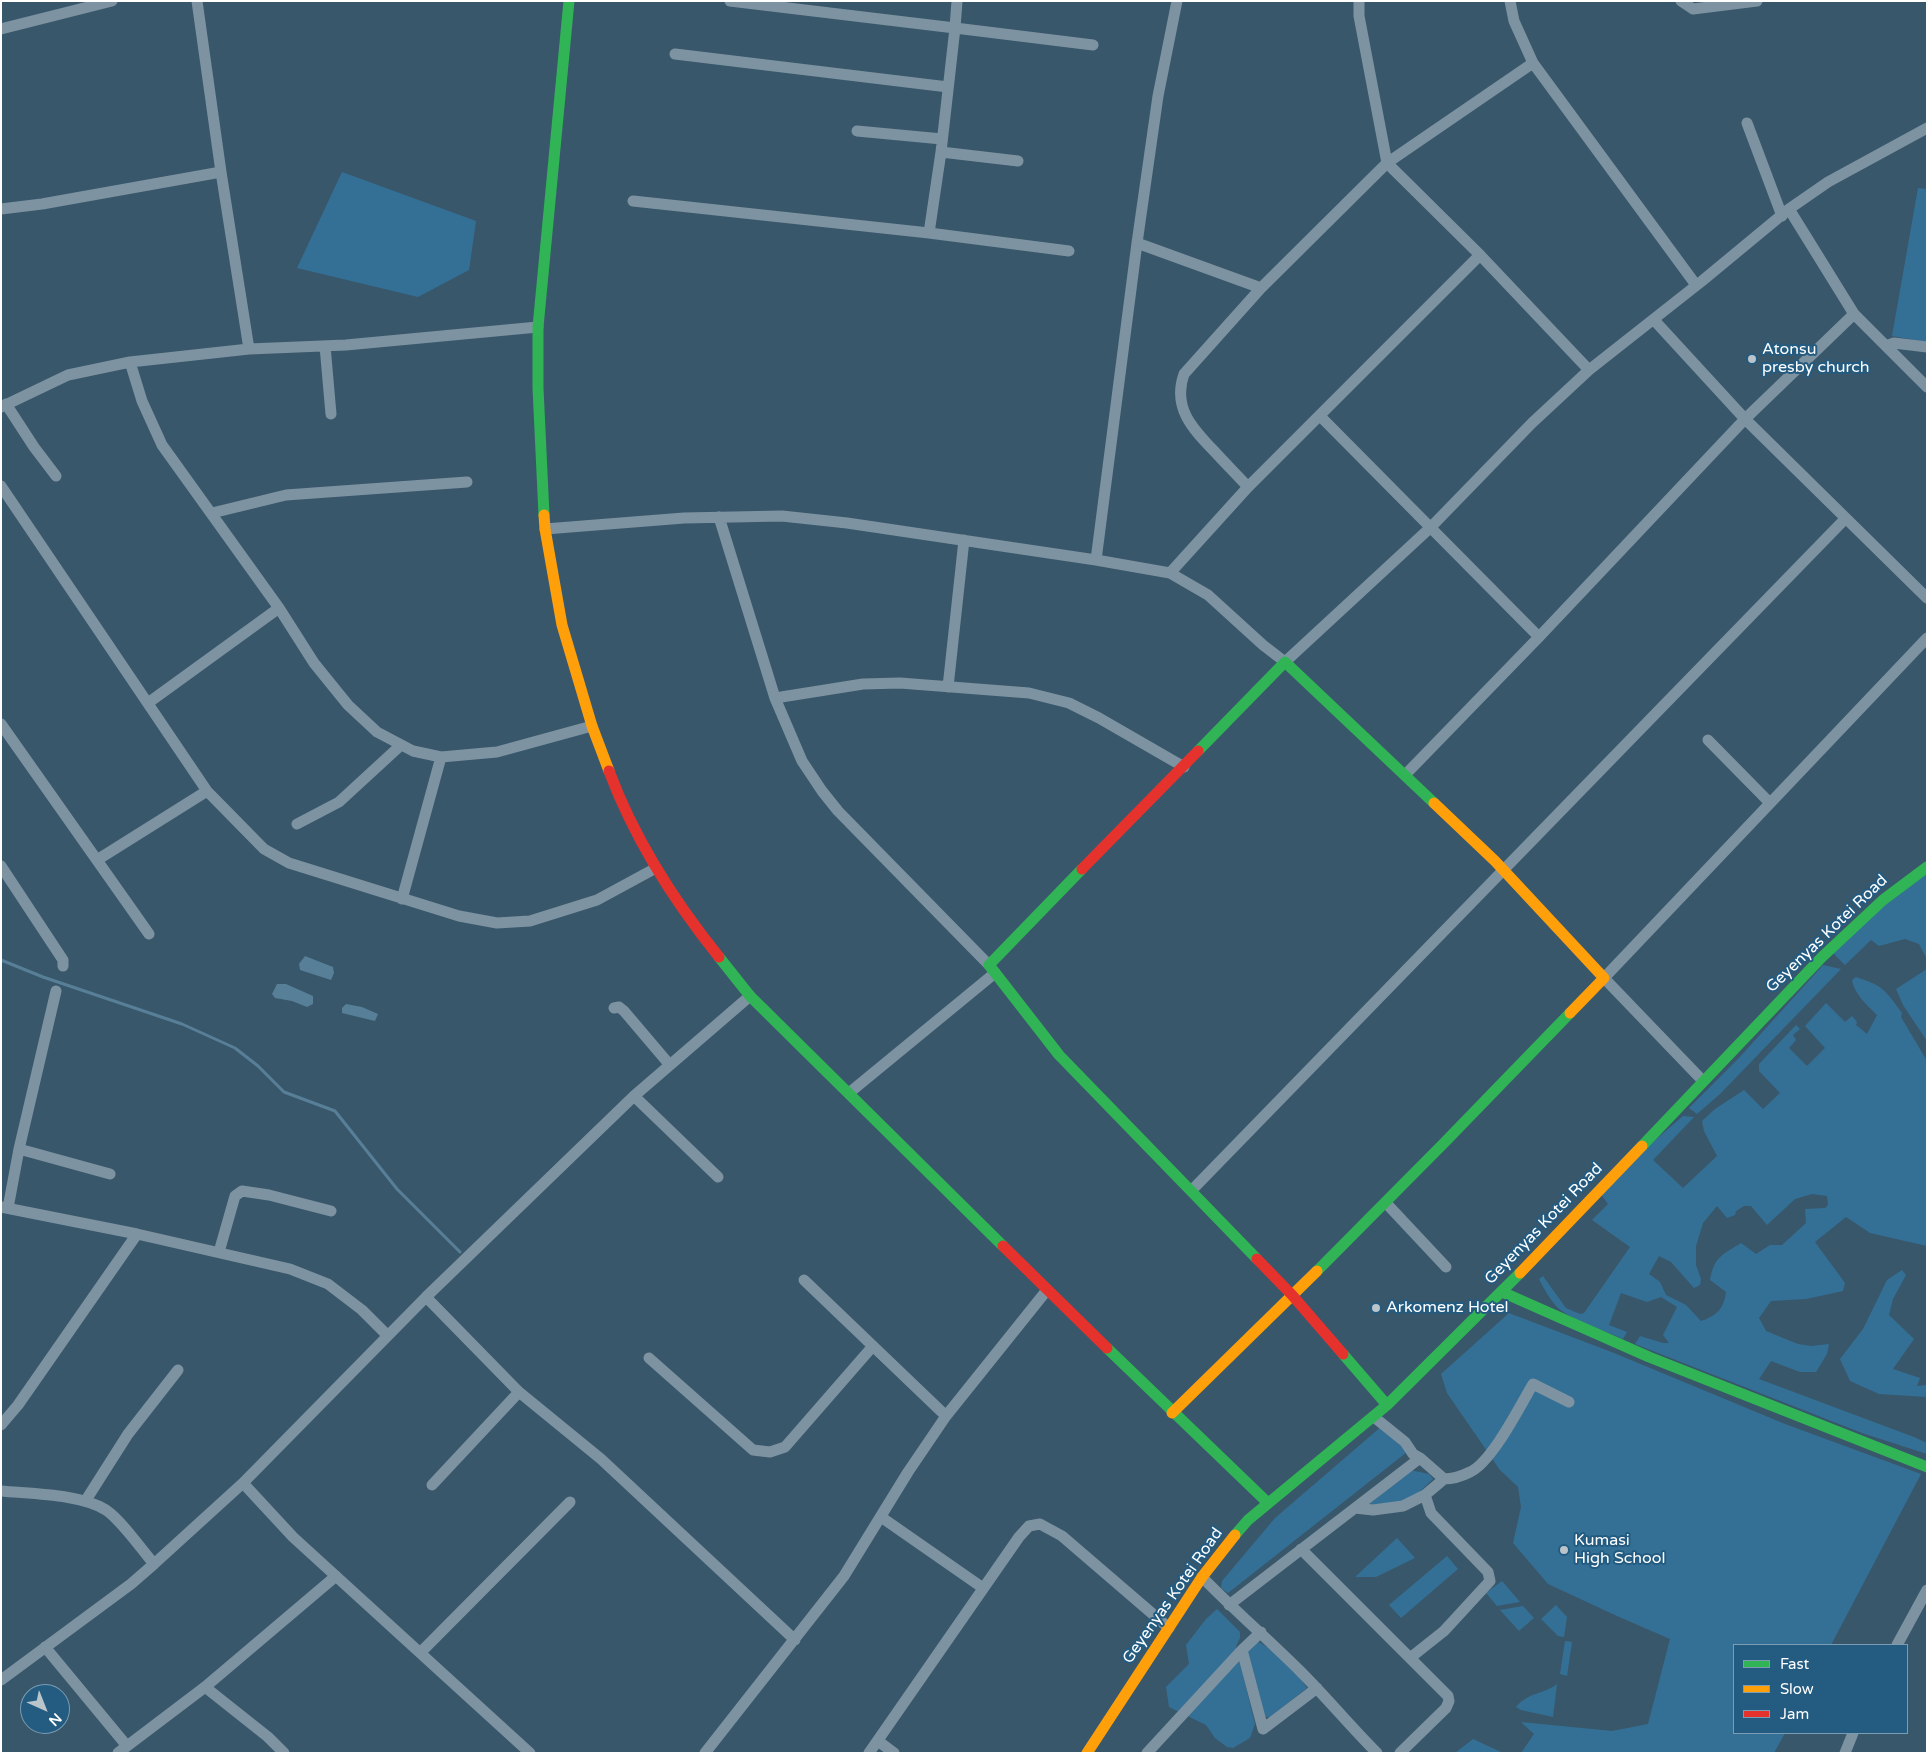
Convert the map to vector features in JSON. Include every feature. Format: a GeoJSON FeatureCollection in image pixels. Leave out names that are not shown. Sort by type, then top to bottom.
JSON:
{"type":"FeatureCollection","features":[{"type":"Feature","properties":{"kind":"street"},"geometry":{"type":"LineString","coordinates":[[1,29],[112,1]]}},
{"type":"Feature","properties":{"kind":"street"},"geometry":{"type":"LineString","coordinates":[[197,1],[221,172],[249,349]]}},
{"type":"Feature","properties":{"kind":"street"},"geometry":{"type":"LineString","coordinates":[[570,1],[538,327],[538,388],[545,530],[562,625],[592,726],[618,792],[656,868],[705,940],[750,996],[1172,1413],[1268,1503]]}},
{"type":"Feature","properties":{"kind":"street"},"geometry":{"type":"LineString","coordinates":[[730,1],[1092,45]]}},
{"type":"Feature","properties":{"kind":"street"},"geometry":{"type":"LineString","coordinates":[[929,233],[941,152],[957,1]]}},
{"type":"Feature","properties":{"kind":"street"},"geometry":{"type":"LineString","coordinates":[[1096,560],[1158,96],[1178,1]]}},
{"type":"Feature","properties":{"kind":"street"},"geometry":{"type":"LineString","coordinates":[[1359,1],[1359,16],[1387,162],[1590,370]]}},
{"type":"Feature","properties":{"kind":"street"},"geometry":{"type":"LineString","coordinates":[[1510,1],[1514,21],[1533,64],[1554,95],[1696,285]]}},
{"type":"Feature","properties":{"kind":"street"},"geometry":{"type":"LineString","coordinates":[[1681,1],[1693,8],[1758,1]]}},
{"type":"Feature","properties":{"kind":"street"},"geometry":{"type":"LineString","coordinates":[[675,54],[948,87]]}},
{"type":"Feature","properties":{"kind":"street"},"geometry":{"type":"LineString","coordinates":[[1248,486],[1194,430],[1186,417],[1180,386],[1184,374],[1261,288],[1387,162],[1533,64]]}},
{"type":"Feature","properties":{"kind":"street"},"geometry":{"type":"LineString","coordinates":[[1747,123],[1786,212],[1854,314],[1927,388]]}},
{"type":"Feature","properties":{"kind":"street"},"geometry":{"type":"LineString","coordinates":[[849,1093],[992,969],[1074,877],[1285,662],[1431,527],[1532,423],[1590,370],[1786,212],[1828,182],[1927,128]]}},
{"type":"Feature","properties":{"kind":"street"},"geometry":{"type":"LineString","coordinates":[[857,130],[942,139]]}},
{"type":"Feature","properties":{"kind":"street"},"geometry":{"type":"LineString","coordinates":[[941,152],[1018,161]]}},
{"type":"Feature","properties":{"kind":"street"},"geometry":{"type":"LineString","coordinates":[[1,209],[42,204],[221,172]]}},
{"type":"Feature","properties":{"kind":"street"},"geometry":{"type":"LineString","coordinates":[[633,201],[1069,250]]}},
{"type":"Feature","properties":{"kind":"street"},"geometry":{"type":"LineString","coordinates":[[1137,243],[1261,288]]}},
{"type":"Feature","properties":{"kind":"street"},"geometry":{"type":"LineString","coordinates":[[1170,573],[1248,486],[1480,256]]}},
{"type":"Feature","properties":{"kind":"street"},"geometry":{"type":"LineString","coordinates":[[1405,775],[1745,420],[1854,314]]}},
{"type":"Feature","properties":{"kind":"street"},"geometry":{"type":"LineString","coordinates":[[1654,320],[1745,420],[1927,598]]}},
{"type":"Feature","properties":{"kind":"street"},"geometry":{"type":"LineString","coordinates":[[56,476],[4,406],[68,375],[130,362],[249,349],[325,346],[538,327]]}},
{"type":"Feature","properties":{"kind":"street"},"geometry":{"type":"LineString","coordinates":[[1886,346],[1894,343],[1927,347]]}},
{"type":"Feature","properties":{"kind":"street"},"geometry":{"type":"LineString","coordinates":[[325,346],[330,414]]}},
{"type":"Feature","properties":{"kind":"street"},"geometry":{"type":"LineString","coordinates":[[130,362],[142,401],[162,445],[279,608],[314,664],[348,704],[377,732],[413,750],[441,757],[496,752],[592,726]]}},
{"type":"Feature","properties":{"kind":"street"},"geometry":{"type":"LineString","coordinates":[[1320,416],[1539,637]]}},
{"type":"Feature","properties":{"kind":"street"},"geometry":{"type":"LineString","coordinates":[[212,514],[286,495],[467,482]]}},
{"type":"Feature","properties":{"kind":"street"},"geometry":{"type":"LineString","coordinates":[[1,486],[207,791],[264,849],[277,858],[459,916],[497,922],[530,921],[597,900],[656,868]]}},
{"type":"Feature","properties":{"kind":"street"},"geometry":{"type":"LineString","coordinates":[[545,530],[684,518],[782,516],[848,523],[964,540],[1170,573],[1198,587],[1208,595],[1263,645],[1285,662],[1405,775],[1503,869],[1703,1081]]}},
{"type":"Feature","properties":{"kind":"street"},"geometry":{"type":"LineString","coordinates":[[719,517],[776,698],[802,761],[822,791],[838,811],[992,969],[1059,1055],[1292,1295],[1387,1405]]}},
{"type":"Feature","properties":{"kind":"street"},"geometry":{"type":"LineString","coordinates":[[1192,1190],[1846,519]]}},
{"type":"Feature","properties":{"kind":"street"},"geometry":{"type":"LineString","coordinates":[[948,687],[964,540]]}},
{"type":"Feature","properties":{"kind":"street"},"geometry":{"type":"LineString","coordinates":[[148,703],[279,608]]}},
{"type":"Feature","properties":{"kind":"street"},"geometry":{"type":"LineString","coordinates":[[1172,1413],[1518,1069],[1927,638]]}},
{"type":"Feature","properties":{"kind":"street"},"geometry":{"type":"LineString","coordinates":[[776,698],[863,684],[900,684],[1029,693],[1068,703],[1128,734],[1184,767]]}},
{"type":"Feature","properties":{"kind":"street"},"geometry":{"type":"LineString","coordinates":[[1,724],[149,934]]}},
{"type":"Feature","properties":{"kind":"street"},"geometry":{"type":"LineString","coordinates":[[1708,740],[1770,803]]}},
{"type":"Feature","properties":{"kind":"street"},"geometry":{"type":"LineString","coordinates":[[297,824],[339,802],[401,744]]}},
{"type":"Feature","properties":{"kind":"street"},"geometry":{"type":"LineString","coordinates":[[402,898],[441,757]]}},
{"type":"Feature","properties":{"kind":"street"},"geometry":{"type":"LineString","coordinates":[[98,860],[207,791]]}},
{"type":"Feature","properties":{"kind":"street"},"geometry":{"type":"LineString","coordinates":[[1,866],[63,960],[63,966]]}},
{"type":"Feature","properties":{"kind":"street","name":"Geyenyas Kotei Road"},"geometry":{"type":"LineString","coordinates":[[1087,1753],[1202,1577],[1248,1520],[1387,1405],[1502,1292],[1822,958],[1884,900],[1927,867]]}},
{"type":"Feature","properties":{"kind":"street"},"geometry":{"type":"LineString","coordinates":[[56,991],[5,1207],[138,1234],[290,1269],[328,1284],[362,1310],[387,1335]]}},
{"type":"Feature","properties":{"kind":"street"},"geometry":{"type":"LineString","coordinates":[[1,1680],[132,1584],[243,1483],[387,1335],[634,1096],[750,996]]}},
{"type":"Feature","properties":{"kind":"street"},"geometry":{"type":"LineString","coordinates":[[614,1008],[619,1007],[624,1011],[669,1064]]}},
{"type":"Feature","properties":{"kind":"street"},"geometry":{"type":"LineString","coordinates":[[634,1096],[718,1177]]}},
{"type":"Feature","properties":{"kind":"street"},"geometry":{"type":"LineString","coordinates":[[19,1149],[110,1174]]}},
{"type":"Feature","properties":{"kind":"street"},"geometry":{"type":"LineString","coordinates":[[219,1252],[235,1196],[242,1191],[269,1194],[331,1211]]}},
{"type":"Feature","properties":{"kind":"street"},"geometry":{"type":"LineString","coordinates":[[1386,1202],[1446,1268]]}},
{"type":"Feature","properties":{"kind":"street"},"geometry":{"type":"LineString","coordinates":[[1,1425],[18,1405],[138,1234]]}},
{"type":"Feature","properties":{"kind":"street"},"geometry":{"type":"LineString","coordinates":[[804,1280],[946,1416]]}},
{"type":"Feature","properties":{"kind":"street"},"geometry":{"type":"LineString","coordinates":[[705,1753],[844,1576],[908,1472],[946,1416],[1047,1290]]}},
{"type":"Feature","properties":{"kind":"street"},"geometry":{"type":"LineString","coordinates":[[1502,1292],[1649,1356],[1927,1467]]}},
{"type":"Feature","properties":{"kind":"street"},"geometry":{"type":"LineString","coordinates":[[426,1297],[519,1392],[600,1459],[795,1640]]}},
{"type":"Feature","properties":{"kind":"street"},"geometry":{"type":"LineString","coordinates":[[649,1358],[753,1450],[770,1452],[785,1447],[873,1346]]}},
{"type":"Feature","properties":{"kind":"street"},"geometry":{"type":"LineString","coordinates":[[86,1500],[128,1434],[178,1370]]}},
{"type":"Feature","properties":{"kind":"street"},"geometry":{"type":"LineString","coordinates":[[1354,1508],[1373,1510],[1403,1506],[1425,1495],[1444,1479],[1451,1479],[1472,1472],[1488,1456],[1533,1384],[1569,1402]]}},
{"type":"Feature","properties":{"kind":"street"},"geometry":{"type":"LineString","coordinates":[[432,1485],[519,1392]]}},
{"type":"Feature","properties":{"kind":"street"},"geometry":{"type":"LineString","coordinates":[[1374,1417],[1405,1442],[1413,1454],[1444,1479]]}},
{"type":"Feature","properties":{"kind":"street"},"geometry":{"type":"LineString","coordinates":[[1229,1605],[1420,1458]]}},
{"type":"Feature","properties":{"kind":"street"},"geometry":{"type":"LineString","coordinates":[[243,1483],[293,1537],[530,1753]]}},
{"type":"Feature","properties":{"kind":"street"},"geometry":{"type":"LineString","coordinates":[[1,1491],[86,1500],[107,1511],[126,1530],[154,1564]]}},
{"type":"Feature","properties":{"kind":"street"},"geometry":{"type":"LineString","coordinates":[[1410,1658],[1444,1631],[1490,1581],[1488,1572],[1431,1512],[1425,1495]]}},
{"type":"Feature","properties":{"kind":"street"},"geometry":{"type":"LineString","coordinates":[[421,1652],[570,1502]]}},
{"type":"Feature","properties":{"kind":"street"},"geometry":{"type":"LineString","coordinates":[[881,1517],[984,1588]]}},
{"type":"Feature","properties":{"kind":"street"},"geometry":{"type":"LineString","coordinates":[[869,1753],[1028,1526],[1040,1524],[1062,1536],[1169,1628]]}},
{"type":"Feature","properties":{"kind":"street"},"geometry":{"type":"LineString","coordinates":[[1301,1549],[1448,1696],[1449,1701],[1446,1708],[1400,1753]]}},
{"type":"Feature","properties":{"kind":"street"},"geometry":{"type":"LineString","coordinates":[[45,1648],[123,1750],[205,1687],[336,1576]]}},
{"type":"Feature","properties":{"kind":"street"},"geometry":{"type":"LineString","coordinates":[[1202,1577],[1317,1688],[1377,1753]]}},
{"type":"Feature","properties":{"kind":"street"},"geometry":{"type":"LineString","coordinates":[[1899,1644],[1927,1590]]}},
{"type":"Feature","properties":{"kind":"street"},"geometry":{"type":"LineString","coordinates":[[1147,1753],[1261,1632]]}},
{"type":"Feature","properties":{"kind":"street"},"geometry":{"type":"LineString","coordinates":[[1242,1650],[1262,1729],[1317,1688]]}},
{"type":"Feature","properties":{"kind":"street"},"geometry":{"type":"LineString","coordinates":[[205,1687],[268,1737],[284,1753]]}},
{"type":"Feature","properties":{"kind":"street"},"geometry":{"type":"LineString","coordinates":[[1845,1753],[1853,1734]]}},
{"type":"Feature","properties":{"kind":"street"},"geometry":{"type":"LineString","coordinates":[[878,1741],[894,1753]]}},
{"type":"Feature","properties":{"kind":"shaded area"},"geometry":{"type":"Polygon","coordinates":[[[342,172],[476,221],[469,270],[418,297],[297,268],[342,172]]]}},
{"type":"Feature","properties":{"kind":"shaded area"},"geometry":{"type":"Polygon","coordinates":[[[1918,188],[1927,189],[1927,342],[1892,336],[1918,188]]]}},
{"type":"Feature","properties":{"kind":"shaded area"},"geometry":{"type":"Polygon","coordinates":[[[1927,872],[1927,959],[1919,944],[1905,939],[1879,946],[1871,940],[1845,965],[1833,953],[1879,910],[1927,872]]]}},
{"type":"Feature","properties":{"kind":"shaded area"},"geometry":{"type":"Polygon","coordinates":[[[305,956],[333,967],[334,973],[331,980],[300,970],[299,964],[305,956]]]}},
{"type":"Feature","properties":{"kind":"shaded area"},"geometry":{"type":"Polygon","coordinates":[[[1823,965],[1841,969],[1720,1094],[1697,1114],[1689,1108],[1739,1058],[1823,965]]]}},
{"type":"Feature","properties":{"kind":"shaded area"},"geometry":{"type":"Polygon","coordinates":[[[1927,969],[1927,1041],[1903,1005],[1896,989],[1927,969]]]}},
{"type":"Feature","properties":{"kind":"shaded area"},"geometry":{"type":"Polygon","coordinates":[[[1856,977],[1865,980],[1878,986],[1887,994],[1902,1013],[1901,1017],[1927,1061],[1927,1246],[1870,1233],[1846,1217],[1815,1242],[1845,1283],[1843,1291],[1806,1299],[1771,1301],[1759,1318],[1766,1331],[1798,1344],[1811,1346],[1829,1344],[1827,1354],[1816,1372],[1800,1372],[1771,1361],[1759,1379],[1914,1437],[1927,1443],[1927,1454],[1862,1433],[1635,1344],[1640,1336],[1669,1343],[1663,1335],[1677,1307],[1661,1297],[1647,1302],[1621,1293],[1609,1325],[1627,1332],[1623,1339],[1569,1316],[1562,1311],[1551,1300],[1539,1279],[1543,1276],[1566,1308],[1580,1314],[1584,1313],[1630,1247],[1592,1220],[1608,1204],[1600,1193],[1646,1148],[1683,1116],[1694,1117],[1653,1160],[1683,1188],[1717,1156],[1704,1131],[1702,1121],[1715,1109],[1744,1090],[1763,1109],[1780,1093],[1759,1071],[1759,1064],[1796,1025],[1800,1029],[1793,1035],[1796,1040],[1789,1048],[1807,1066],[1825,1048],[1805,1026],[1826,1003],[1845,1022],[1852,1016],[1857,1022],[1856,1025],[1867,1034],[1877,1015],[1858,995],[1852,980],[1856,977]],[[1812,1194],[1795,1199],[1767,1225],[1751,1206],[1744,1206],[1736,1211],[1735,1215],[1727,1218],[1717,1206],[1703,1223],[1696,1246],[1696,1265],[1701,1279],[1700,1285],[1694,1288],[1671,1262],[1659,1256],[1649,1274],[1660,1282],[1666,1295],[1686,1305],[1701,1321],[1707,1319],[1719,1311],[1724,1303],[1726,1292],[1710,1280],[1714,1266],[1720,1257],[1741,1243],[1756,1254],[1770,1245],[1782,1245],[1806,1223],[1805,1209],[1825,1208],[1828,1205],[1827,1196],[1812,1194]]]}},
{"type":"Feature","properties":{"kind":"shaded area"},"geometry":{"type":"Polygon","coordinates":[[[277,984],[286,984],[313,996],[313,1004],[307,1007],[292,1001],[275,998],[272,994],[277,984]]]}},
{"type":"Feature","properties":{"kind":"shaded area"},"geometry":{"type":"Polygon","coordinates":[[[346,1004],[362,1007],[378,1014],[375,1021],[342,1013],[342,1008],[346,1004]]]}},
{"type":"Feature","properties":{"kind":"shaded area"},"geometry":{"type":"Polygon","coordinates":[[[1902,1270],[1906,1275],[1893,1299],[1889,1315],[1914,1339],[1893,1369],[1920,1378],[1917,1386],[1927,1385],[1927,1397],[1879,1394],[1850,1381],[1840,1359],[1863,1329],[1887,1280],[1902,1270]]]}},
{"type":"Feature","properties":{"kind":"shaded area"},"geometry":{"type":"Polygon","coordinates":[[[1509,1313],[1614,1353],[1785,1424],[1921,1474],[1832,1644],[1733,1644],[1733,1734],[1784,1734],[1774,1753],[1521,1753],[1534,1734],[1521,1722],[1612,1731],[1648,1724],[1670,1639],[1548,1584],[1513,1543],[1521,1507],[1518,1487],[1500,1470],[1447,1393],[1441,1374],[1509,1313]]]}},
{"type":"Feature","properties":{"kind":"shaded area"},"geometry":{"type":"Polygon","coordinates":[[[1382,1426],[1407,1452],[1228,1593],[1221,1588],[1222,1581],[1275,1518],[1382,1426]]]}},
{"type":"Feature","properties":{"kind":"shaded area"},"geometry":{"type":"Polygon","coordinates":[[[1410,1470],[1429,1474],[1433,1479],[1411,1500],[1366,1507],[1410,1470]]]}},
{"type":"Feature","properties":{"kind":"shaded area"},"geometry":{"type":"Polygon","coordinates":[[[1397,1538],[1415,1558],[1376,1577],[1355,1577],[1397,1538]]]}},
{"type":"Feature","properties":{"kind":"shaded area"},"geometry":{"type":"Polygon","coordinates":[[[1447,1556],[1458,1569],[1401,1618],[1389,1605],[1447,1556]]]}},
{"type":"Feature","properties":{"kind":"shaded area"},"geometry":{"type":"Polygon","coordinates":[[[1502,1581],[1520,1602],[1497,1606],[1486,1593],[1502,1581]]]}},
{"type":"Feature","properties":{"kind":"shaded area"},"geometry":{"type":"Polygon","coordinates":[[[1556,1605],[1567,1617],[1564,1637],[1558,1636],[1541,1619],[1556,1605]]]}},
{"type":"Feature","properties":{"kind":"shaded area"},"geometry":{"type":"Polygon","coordinates":[[[1523,1606],[1534,1618],[1519,1631],[1500,1610],[1523,1606]]]}},
{"type":"Feature","properties":{"kind":"shaded area"},"geometry":{"type":"Polygon","coordinates":[[[1217,1609],[1240,1632],[1240,1638],[1236,1646],[1255,1724],[1250,1738],[1233,1748],[1227,1747],[1215,1738],[1206,1725],[1169,1707],[1166,1687],[1189,1664],[1186,1645],[1206,1619],[1217,1609]]]}},
{"type":"Feature","properties":{"kind":"shaded area"},"geometry":{"type":"Polygon","coordinates":[[[1565,1641],[1572,1642],[1567,1676],[1560,1674],[1565,1641]]]}},
{"type":"Feature","properties":{"kind":"shaded area"},"geometry":{"type":"Polygon","coordinates":[[[1259,1642],[1287,1660],[1307,1688],[1270,1717],[1264,1717],[1247,1650],[1254,1643],[1259,1642]]]}},
{"type":"Feature","properties":{"kind":"shaded area"},"geometry":{"type":"Polygon","coordinates":[[[1557,1684],[1553,1717],[1521,1710],[1516,1707],[1526,1698],[1557,1684]]]}},
{"type":"Feature","properties":{"kind":"shaded area"},"geometry":{"type":"Polygon","coordinates":[[[1473,1739],[1501,1752],[1505,1753],[1455,1753],[1473,1739]]]}},
{"type":"Feature","properties":{"kind":"waterway"},"geometry":{"type":"LineString","coordinates":[[1,960],[43,977],[182,1024],[235,1048],[258,1066],[284,1092],[335,1111],[397,1189],[460,1252]]}},
{"type":"Feature","properties":{"kind":"traffic: fast"},"geometry":{"type":"LineString","coordinates":[[544,515],[538,388],[538,327],[569,1]]}},
{"type":"Feature","properties":{"kind":"traffic: fast"},"geometry":{"type":"LineString","coordinates":[[1198,751],[1285,662],[1434,803]]}},
{"type":"Feature","properties":{"kind":"traffic: fast"},"geometry":{"type":"LineString","coordinates":[[1642,1146],[1822,957],[1883,900],[1927,867]]}},
{"type":"Feature","properties":{"kind":"traffic: fast"},"geometry":{"type":"LineString","coordinates":[[1082,869],[989,965],[1059,1055],[1257,1259]]}},
{"type":"Feature","properties":{"kind":"traffic: fast"},"geometry":{"type":"LineString","coordinates":[[719,957],[750,996],[1003,1246]]}},
{"type":"Feature","properties":{"kind":"traffic: fast"},"geometry":{"type":"LineString","coordinates":[[1317,1271],[1570,1013]]}},
{"type":"Feature","properties":{"kind":"traffic: fast"},"geometry":{"type":"LineString","coordinates":[[1235,1535],[1248,1520],[1387,1405],[1520,1273]]}},
{"type":"Feature","properties":{"kind":"traffic: fast"},"geometry":{"type":"LineString","coordinates":[[1502,1292],[1649,1357],[1927,1467]]}},
{"type":"Feature","properties":{"kind":"traffic: fast"},"geometry":{"type":"LineString","coordinates":[[1107,1348],[1268,1503]]}},
{"type":"Feature","properties":{"kind":"traffic: fast"},"geometry":{"type":"LineString","coordinates":[[1343,1354],[1387,1405]]}},
{"type":"Feature","properties":{"kind":"traffic: slow"},"geometry":{"type":"LineString","coordinates":[[544,515],[562,625],[592,726],[609,771]]}},
{"type":"Feature","properties":{"kind":"traffic: slow"},"geometry":{"type":"LineString","coordinates":[[1434,803],[1495,861],[1604,978],[1570,1013]]}},
{"type":"Feature","properties":{"kind":"traffic: slow"},"geometry":{"type":"LineString","coordinates":[[1520,1273],[1642,1146]]}},
{"type":"Feature","properties":{"kind":"traffic: slow"},"geometry":{"type":"LineString","coordinates":[[1172,1413],[1317,1271]]}},
{"type":"Feature","properties":{"kind":"traffic: slow"},"geometry":{"type":"LineString","coordinates":[[1087,1753],[1202,1577],[1235,1535]]}},
{"type":"Feature","properties":{"kind":"traffic: jam"},"geometry":{"type":"LineString","coordinates":[[1082,869],[1198,751]]}},
{"type":"Feature","properties":{"kind":"traffic: jam"},"geometry":{"type":"LineString","coordinates":[[609,771],[630,820],[656,868],[686,914],[719,957]]}},
{"type":"Feature","properties":{"kind":"traffic: jam"},"geometry":{"type":"LineString","coordinates":[[1003,1246],[1107,1348]]}},
{"type":"Feature","properties":{"kind":"traffic: jam"},"geometry":{"type":"LineString","coordinates":[[1257,1259],[1292,1295],[1343,1354]]}},
{"type":"Feature","properties":{"kind":"place","name":"Atonsu presby church"},"geometry":{"type":"Point","coordinates":[1752,359]}},
{"type":"Feature","properties":{"kind":"place","name":"Arkomenz Hotel"},"geometry":{"type":"Point","coordinates":[1376,1308]}},
{"type":"Feature","properties":{"kind":"place","name":"Kumasi High School"},"geometry":{"type":"Point","coordinates":[1564,1550]}}]}
